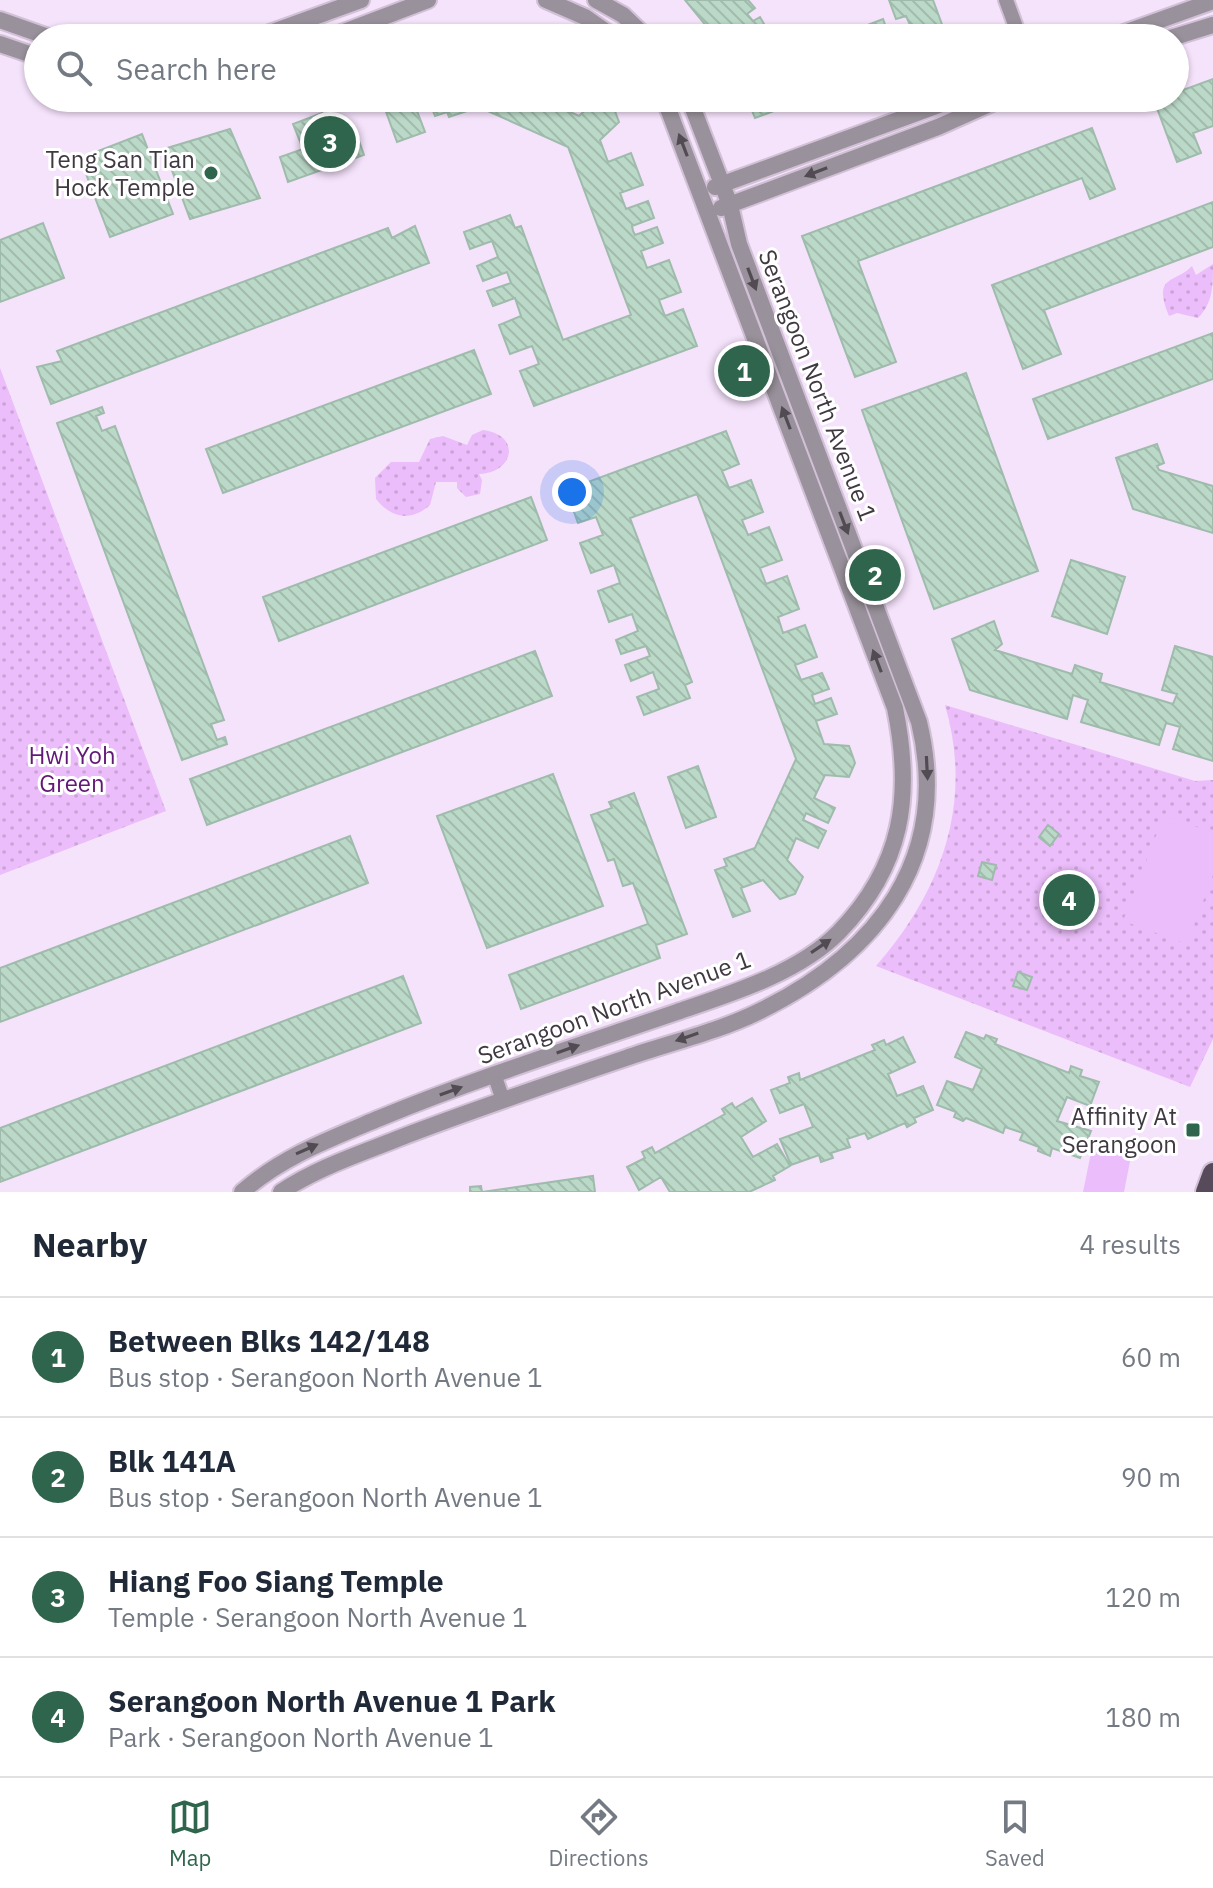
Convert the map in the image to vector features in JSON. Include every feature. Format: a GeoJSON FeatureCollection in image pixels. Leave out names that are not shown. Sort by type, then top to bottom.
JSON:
{"type":"FeatureCollection","features":[{"type":"Feature","properties":{"kind":"main road"},"geometry":{"type":"LineString","coordinates":[[1206,1192],[1213,1173]]}},
{"type":"Feature","properties":{"kind":"street"},"geometry":{"type":"LineString","coordinates":[[302,24],[361,0]]}},
{"type":"Feature","properties":{"kind":"street"},"geometry":{"type":"LineString","coordinates":[[365,24],[428,0]]}},
{"type":"Feature","properties":{"kind":"street"},"geometry":{"type":"LineString","coordinates":[[546,0],[595,24]]}},
{"type":"Feature","properties":{"kind":"street"},"geometry":{"type":"LineString","coordinates":[[596,0],[632,24]]}},
{"type":"Feature","properties":{"kind":"street"},"geometry":{"type":"LineString","coordinates":[[1149,24],[1213,1]]}},
{"type":"Feature","properties":{"kind":"street"},"geometry":{"type":"LineString","coordinates":[[0,20],[24,28]]}},
{"type":"Feature","properties":{"kind":"street"},"geometry":{"type":"LineString","coordinates":[[1189,32],[1213,25]]}},
{"type":"Feature","properties":{"kind":"street"},"geometry":{"type":"LineString","coordinates":[[0,44],[24,52]]}},
{"type":"Feature","properties":{"kind":"street","name":"Serangoon North Avenue 1"},"geometry":{"type":"LineString","coordinates":[[242,1192],[265,1172],[299,1152],[494,1074],[754,985],[794,964],[837,935],[870,896],[893,855],[903,776],[902,743],[895,708],[670,112]]}},
{"type":"Feature","properties":{"kind":"street","name":"Serangoon North Avenue 1"},"geometry":{"type":"LineString","coordinates":[[281,1192],[317,1170],[503,1100],[755,1014],[813,980],[864,939],[887,913],[914,863],[924,829],[927,773],[916,709],[739,244],[730,205],[694,112]]}},
{"type":"Feature","properties":{"kind":"street"},"geometry":{"type":"LineString","coordinates":[[701,192],[920,112]]}},
{"type":"Feature","properties":{"kind":"street"},"geometry":{"type":"LineString","coordinates":[[709,212],[972,112]]}},
{"type":"Feature","properties":{"kind":"lane"},"geometry":{"type":"LineString","coordinates":[[1006,0],[1015,24]]}},
{"type":"Feature","properties":{"kind":"lane"},"geometry":{"type":"LineString","coordinates":[[494,1074],[503,1100]]}},
{"type":"Feature","properties":{"kind":"green space"},"geometry":{"type":"Polygon","coordinates":[[[1213,264],[1211,294],[1198,318],[1177,313],[1169,316],[1164,303],[1164,286],[1192,266],[1196,275],[1213,264]]]}},
{"type":"Feature","properties":{"kind":"green space","name":"Hwi Yoh Green"},"geometry":{"type":"Polygon","coordinates":[[[0,368],[166,811],[0,875],[0,368]]]}},
{"type":"Feature","properties":{"kind":"green space"},"geometry":{"type":"Polygon","coordinates":[[[483,430],[504,439],[509,454],[500,467],[479,474],[482,480],[480,494],[466,497],[457,488],[457,482],[436,482],[430,505],[409,516],[395,514],[376,499],[375,478],[391,462],[419,462],[430,439],[443,436],[467,445],[472,435],[483,430]]]}},
{"type":"Feature","properties":{"kind":"green space"},"geometry":{"type":"Polygon","coordinates":[[[945,705],[1195,781],[1213,780],[1213,1039],[1190,1087],[876,966],[918,908],[946,844],[956,777],[953,741],[945,705]]]}},
{"type":"Feature","properties":{"kind":"green space"},"geometry":{"type":"Polygon","coordinates":[[[1164,815],[1213,833],[1213,875],[1187,944],[1123,921],[1164,815]]]}},
{"type":"Feature","properties":{"kind":"green space"},"geometry":{"type":"Polygon","coordinates":[[[1092,1148],[1131,1156],[1124,1192],[1083,1192],[1092,1148]]]}},
{"type":"Feature","properties":{"kind":"building"},"geometry":{"type":"Polygon","coordinates":[[[685,0],[748,0],[755,8],[747,14],[753,21],[760,17],[764,24],[705,24],[685,0]]]}},
{"type":"Feature","properties":{"kind":"building"},"geometry":{"type":"Polygon","coordinates":[[[889,0],[933,0],[942,24],[910,24],[906,16],[896,19],[889,0]]]}},
{"type":"Feature","properties":{"kind":"building"},"geometry":{"type":"Polygon","coordinates":[[[1213,79],[1213,126],[1193,133],[1201,153],[1177,162],[1158,112],[1189,112],[1189,88],[1213,79]]]}},
{"type":"Feature","properties":{"kind":"building"},"geometry":{"type":"Polygon","coordinates":[[[386,112],[417,112],[425,132],[397,142],[386,112]]]}},
{"type":"Feature","properties":{"kind":"building"},"geometry":{"type":"Polygon","coordinates":[[[447,112],[464,112],[449,117],[447,112]]]}},
{"type":"Feature","properties":{"kind":"building"},"geometry":{"type":"Polygon","coordinates":[[[490,112],[570,112],[579,116],[583,112],[615,112],[619,122],[600,140],[608,162],[631,153],[643,185],[620,193],[626,209],[648,201],[654,218],[632,226],[633,231],[635,235],[657,227],[663,243],[641,251],[647,268],[669,260],[681,292],[659,300],[665,316],[683,309],[697,346],[534,406],[520,371],[539,364],[532,346],[510,354],[499,325],[521,316],[515,298],[493,306],[487,291],[511,283],[507,272],[483,281],[477,266],[498,257],[492,241],[470,249],[464,232],[510,215],[515,228],[521,226],[563,340],[631,315],[568,147],[490,112]]]}},
{"type":"Feature","properties":{"kind":"building"},"geometry":{"type":"Polygon","coordinates":[[[753,112],[771,112],[755,118],[753,112]]]}},
{"type":"Feature","properties":{"kind":"building"},"geometry":{"type":"Polygon","coordinates":[[[322,113],[330,136],[354,127],[364,155],[288,182],[280,157],[303,149],[293,124],[322,113]]]}},
{"type":"Feature","properties":{"kind":"building"},"geometry":{"type":"Polygon","coordinates":[[[1092,128],[1115,189],[1090,199],[1082,178],[858,261],[896,362],[855,377],[802,236],[1092,128]]]}},
{"type":"Feature","properties":{"kind":"building","name":"Teng San Tian Hock Temple"},"geometry":{"type":"Polygon","coordinates":[[[230,129],[260,198],[190,219],[164,149],[230,129]]]}},
{"type":"Feature","properties":{"kind":"building"},"geometry":{"type":"Polygon","coordinates":[[[142,134],[173,214],[110,237],[80,158],[142,134]]]}},
{"type":"Feature","properties":{"kind":"building"},"geometry":{"type":"Polygon","coordinates":[[[1213,202],[1213,247],[1044,310],[1061,354],[1023,369],[992,285],[1213,202]]]}},
{"type":"Feature","properties":{"kind":"building"},"geometry":{"type":"Polygon","coordinates":[[[43,223],[64,278],[0,302],[0,240],[43,223]]]}},
{"type":"Feature","properties":{"kind":"building"},"geometry":{"type":"Polygon","coordinates":[[[415,226],[429,263],[51,404],[37,367],[62,361],[57,351],[388,228],[392,238],[415,226]]]}},
{"type":"Feature","properties":{"kind":"building"},"geometry":{"type":"Polygon","coordinates":[[[1213,333],[1213,379],[1048,439],[1033,399],[1213,333]]]}},
{"type":"Feature","properties":{"kind":"building"},"geometry":{"type":"Polygon","coordinates":[[[474,350],[491,394],[223,493],[206,449],[474,350]]]}},
{"type":"Feature","properties":{"kind":"building"},"geometry":{"type":"Polygon","coordinates":[[[966,373],[1038,571],[934,609],[862,410],[966,373]]]}},
{"type":"Feature","properties":{"kind":"building"},"geometry":{"type":"Polygon","coordinates":[[[102,407],[104,413],[96,416],[102,431],[115,426],[224,720],[211,724],[217,740],[225,737],[227,744],[182,760],[57,423],[102,407]]]}},
{"type":"Feature","properties":{"kind":"building"},"geometry":{"type":"Polygon","coordinates":[[[726,431],[739,464],[722,471],[729,488],[751,480],[763,512],[742,520],[748,535],[769,527],[782,560],[760,568],[766,584],[787,576],[799,609],[778,617],[783,633],[805,625],[817,657],[795,665],[801,680],[822,673],[829,689],[812,695],[815,704],[831,698],[837,714],[816,721],[824,744],[849,746],[855,763],[849,777],[825,775],[814,798],[835,808],[828,823],[806,813],[803,820],[826,831],[818,848],[796,838],[787,860],[803,877],[795,894],[780,899],[763,880],[741,888],[750,911],[733,917],[715,870],[727,866],[724,859],[755,848],[796,759],[697,494],[630,518],[692,682],[685,685],[690,698],[644,715],[637,697],[659,689],[653,672],[631,681],[625,665],[650,656],[646,646],[621,654],[616,640],[638,631],[632,614],[609,622],[598,591],[620,583],[614,565],[591,573],[580,543],[603,535],[596,517],[578,523],[566,490],[726,431]]]}},
{"type":"Feature","properties":{"kind":"building"},"geometry":{"type":"Polygon","coordinates":[[[1157,444],[1164,463],[1157,466],[1159,470],[1213,486],[1213,533],[1133,509],[1116,458],[1157,444]]]}},
{"type":"Feature","properties":{"kind":"building"},"geometry":{"type":"Polygon","coordinates":[[[531,497],[547,540],[279,641],[263,597],[531,497]]]}},
{"type":"Feature","properties":{"kind":"building"},"geometry":{"type":"Polygon","coordinates":[[[1071,560],[1125,577],[1107,634],[1052,616],[1071,560]]]}},
{"type":"Feature","properties":{"kind":"building"},"geometry":{"type":"Polygon","coordinates":[[[994,621],[1002,644],[995,650],[1072,674],[1075,665],[1102,674],[1100,682],[1173,704],[1177,694],[1162,690],[1175,646],[1213,657],[1213,761],[1173,749],[1180,727],[1166,723],[1159,745],[1081,722],[1088,700],[1073,695],[1067,719],[970,690],[952,639],[994,621]]]}},
{"type":"Feature","properties":{"kind":"building"},"geometry":{"type":"Polygon","coordinates":[[[535,651],[552,696],[207,825],[190,779],[535,651]]]}},
{"type":"Feature","properties":{"kind":"building"},"geometry":{"type":"Polygon","coordinates":[[[698,766],[716,817],[686,828],[668,777],[698,766]]]}},
{"type":"Feature","properties":{"kind":"building"},"geometry":{"type":"Polygon","coordinates":[[[553,774],[603,906],[487,948],[437,816],[553,774]]]}},
{"type":"Feature","properties":{"kind":"building"},"geometry":{"type":"Polygon","coordinates":[[[634,793],[687,934],[656,945],[660,958],[521,1009],[509,975],[648,924],[633,883],[623,886],[614,859],[608,861],[591,815],[612,808],[609,802],[634,793]]]}},
{"type":"Feature","properties":{"kind":"building"},"geometry":{"type":"Polygon","coordinates":[[[1048,825],[1059,834],[1050,846],[1039,837],[1048,825]]]}},
{"type":"Feature","properties":{"kind":"building"},"geometry":{"type":"Polygon","coordinates":[[[350,836],[368,883],[0,1022],[0,968],[350,836]]]}},
{"type":"Feature","properties":{"kind":"building"},"geometry":{"type":"Polygon","coordinates":[[[982,862],[996,865],[992,880],[978,876],[982,862]]]}},
{"type":"Feature","properties":{"kind":"building"},"geometry":{"type":"Polygon","coordinates":[[[1018,972],[1032,977],[1027,990],[1013,986],[1018,972]]]}},
{"type":"Feature","properties":{"kind":"building"},"geometry":{"type":"Polygon","coordinates":[[[403,976],[421,1023],[0,1182],[0,1128],[403,976]]]}},
{"type":"Feature","properties":{"kind":"building"},"geometry":{"type":"Polygon","coordinates":[[[966,1032],[984,1039],[986,1035],[997,1039],[995,1044],[1069,1073],[1071,1066],[1082,1070],[1080,1076],[1099,1082],[1090,1106],[1067,1097],[1057,1121],[1091,1131],[1080,1158],[1052,1148],[1050,1156],[1038,1151],[1039,1147],[1020,1140],[1023,1133],[1005,1127],[1003,1133],[966,1118],[963,1121],[954,1117],[956,1112],[937,1105],[947,1081],[973,1090],[982,1069],[955,1057],[966,1032]]]}},
{"type":"Feature","properties":{"kind":"building"},"geometry":{"type":"Polygon","coordinates":[[[903,1037],[915,1062],[888,1074],[897,1096],[923,1086],[933,1110],[914,1118],[916,1122],[907,1127],[905,1123],[868,1139],[865,1133],[847,1139],[850,1147],[831,1153],[833,1158],[821,1162],[819,1155],[791,1165],[780,1139],[813,1127],[804,1104],[780,1113],[771,1090],[790,1083],[788,1077],[799,1073],[800,1080],[875,1050],[872,1045],[884,1040],[886,1045],[903,1037]]]}},
{"type":"Feature","properties":{"kind":"building"},"geometry":{"type":"Polygon","coordinates":[[[752,1098],[766,1121],[741,1137],[753,1157],[777,1144],[790,1166],[773,1176],[775,1180],[749,1192],[670,1192],[661,1177],[639,1190],[627,1167],[645,1158],[642,1152],[652,1147],[655,1153],[725,1114],[722,1109],[732,1103],[735,1108],[752,1098]]]}},
{"type":"Feature","properties":{"kind":"building"},"geometry":{"type":"Polygon","coordinates":[[[593,1176],[595,1192],[482,1192],[593,1176]]]}},
{"type":"Feature","properties":{"kind":"building"},"geometry":{"type":"Polygon","coordinates":[[[481,1186],[482,1192],[470,1192],[470,1187],[481,1186]]]}},
{"type":"Feature","properties":{"kind":"place","name":"Hiang Foo Siang Temple"},"geometry":{"type":"Point","coordinates":[330,142]}},
{"type":"Feature","properties":{"kind":"place","name":"Teng San Tian Hock Temple"},"geometry":{"type":"Point","coordinates":[211,173]}},
{"type":"Feature","properties":{"kind":"place","name":"Between Blks 142/148"},"geometry":{"type":"Point","coordinates":[744,371]}},
{"type":"Feature","properties":{"kind":"place","name":"Blk 141A"},"geometry":{"type":"Point","coordinates":[875,575]}},
{"type":"Feature","properties":{"kind":"place","name":"Serangoon North Avenue 1 Park"},"geometry":{"type":"Point","coordinates":[1069,900]}},
{"type":"Feature","properties":{"kind":"place","name":"Affinity At Serangoon"},"geometry":{"type":"Point","coordinates":[1193,1130]}}]}
